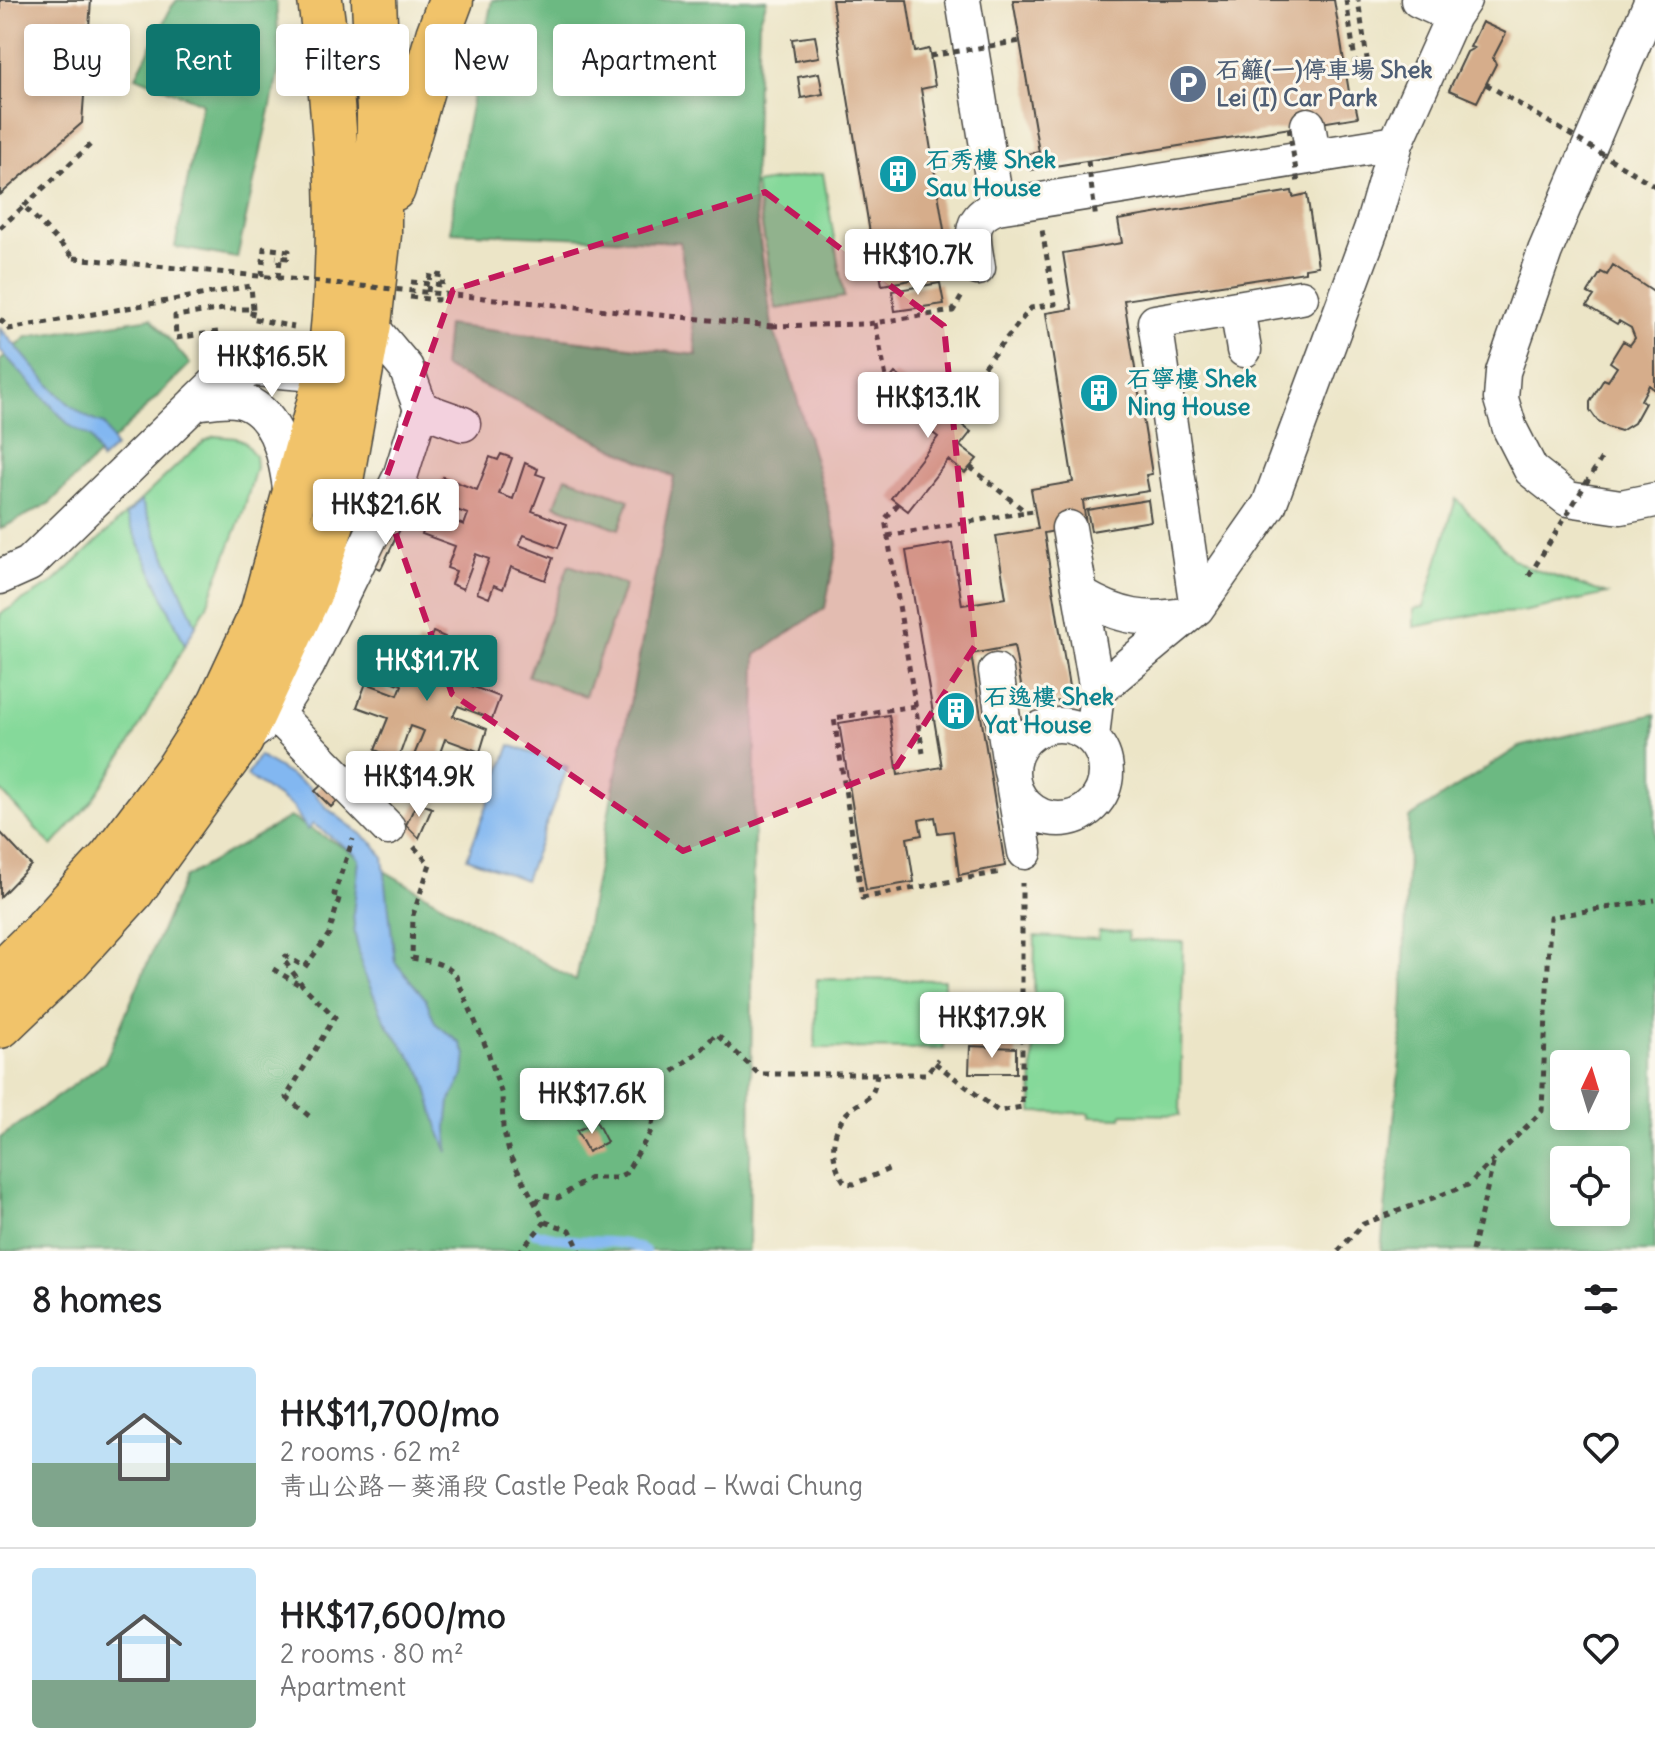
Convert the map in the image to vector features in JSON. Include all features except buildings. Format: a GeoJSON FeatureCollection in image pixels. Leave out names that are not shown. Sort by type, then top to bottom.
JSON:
{"type":"FeatureCollection","features":[{"type":"Feature","properties":{"kind":"main road"},"geometry":{"type":"LineString","coordinates":[[320,0],[323,24]]}},
{"type":"Feature","properties":{"kind":"main road"},"geometry":{"type":"LineString","coordinates":[[337,24],[338,0]]}},
{"type":"Feature","properties":{"kind":"main road"},"geometry":{"type":"LineString","coordinates":[[0,1026],[69,960],[132,891],[241,740],[311,590],[335,514],[369,324],[379,234],[379,109],[374,0]]}},
{"type":"Feature","properties":{"kind":"main road"},"geometry":{"type":"LineString","coordinates":[[379,234],[451,0]]}},
{"type":"Feature","properties":{"kind":"main road"},"geometry":{"type":"LineString","coordinates":[[0,974],[111,858],[178,769],[220,703],[262,613],[328,370],[339,275],[333,96]]}},
{"type":"Feature","properties":{"kind":"street"},"geometry":{"type":"LineString","coordinates":[[963,0],[997,207]]}},
{"type":"Feature","properties":{"kind":"street"},"geometry":{"type":"LineString","coordinates":[[1097,691],[1193,611],[1269,505],[1372,227],[1396,143],[1458,8],[1435,10],[1418,0]]}},
{"type":"Feature","properties":{"kind":"street"},"geometry":{"type":"LineString","coordinates":[[1652,0],[1545,251],[1503,372],[1501,399],[1510,429],[1531,470],[1568,499],[1621,507],[1655,500]]}},
{"type":"Feature","properties":{"kind":"street"},"geometry":{"type":"LineString","coordinates":[[978,268],[973,235],[975,223],[982,214],[997,207],[1302,148],[1396,143]]}},
{"type":"Feature","properties":{"kind":"street"},"geometry":{"type":"LineString","coordinates":[[1193,611],[1155,322],[1301,297]]}},
{"type":"Feature","properties":{"kind":"street"},"geometry":{"type":"LineString","coordinates":[[1237,308],[1244,350]]}},
{"type":"Feature","properties":{"kind":"street"},"geometry":{"type":"LineString","coordinates":[[241,740],[276,714],[307,666],[400,477],[421,409],[406,368],[369,324]]}},
{"type":"Feature","properties":{"kind":"street"},"geometry":{"type":"LineString","coordinates":[[0,577],[29,564],[220,379],[255,369],[316,374],[328,370]]}},
{"type":"Feature","properties":{"kind":"street"},"geometry":{"type":"LineString","coordinates":[[195,403],[224,399],[251,404],[280,441],[286,458],[292,506]]}},
{"type":"Feature","properties":{"kind":"street"},"geometry":{"type":"LineString","coordinates":[[421,409],[463,424]]}},
{"type":"Feature","properties":{"kind":"street"},"geometry":{"type":"LineString","coordinates":[[1069,528],[1097,691],[1092,738]]}},
{"type":"Feature","properties":{"kind":"street"},"geometry":{"type":"LineString","coordinates":[[1081,595],[1101,607],[1130,617],[1162,619],[1193,611]]}},
{"type":"Feature","properties":{"kind":"street"},"geometry":{"type":"LineString","coordinates":[[996,671],[1013,781],[1019,863]]}},
{"type":"Feature","properties":{"kind":"street"},"geometry":{"type":"LineString","coordinates":[[276,714],[387,826]]}},
{"type":"Feature","properties":{"kind":"street"},"geometry":{"type":"LineString","coordinates":[[1064,725],[1080,729],[1102,750],[1107,765],[1101,795],[1092,808],[1079,816],[1048,819],[1034,813],[1022,803],[1013,781],[1014,757],[1021,743],[1033,732],[1048,726],[1064,725]]}},
{"type":"Feature","properties":{"kind":"path"},"geometry":{"type":"LineString","coordinates":[[1346,0],[1356,67],[1368,65],[1359,0]]}},
{"type":"Feature","properties":{"kind":"path"},"geometry":{"type":"LineString","coordinates":[[1346,70],[1371,66],[1359,0]]}},
{"type":"Feature","properties":{"kind":"path"},"geometry":{"type":"LineString","coordinates":[[930,56],[1020,41]]}},
{"type":"Feature","properties":{"kind":"path"},"geometry":{"type":"LineString","coordinates":[[1486,84],[1655,186]]}},
{"type":"Feature","properties":{"kind":"path"},"geometry":{"type":"LineString","coordinates":[[0,228],[90,145]]}},
{"type":"Feature","properties":{"kind":"path"},"geometry":{"type":"LineString","coordinates":[[1282,186],[1302,148]]}},
{"type":"Feature","properties":{"kind":"path"},"geometry":{"type":"LineString","coordinates":[[1083,222],[1096,220],[1088,161]]}},
{"type":"Feature","properties":{"kind":"path"},"geometry":{"type":"LineString","coordinates":[[24,206],[74,258],[772,326],[875,323],[953,311],[978,268]]}},
{"type":"Feature","properties":{"kind":"path"},"geometry":{"type":"LineString","coordinates":[[946,413],[1031,308],[1055,304],[1042,229],[1056,227]]}},
{"type":"Feature","properties":{"kind":"path"},"geometry":{"type":"LineString","coordinates":[[262,276],[264,248],[289,251],[288,258],[279,260]]}},
{"type":"Feature","properties":{"kind":"path"},"geometry":{"type":"LineString","coordinates":[[279,260],[293,261]]}},
{"type":"Feature","properties":{"kind":"path"},"geometry":{"type":"LineString","coordinates":[[278,278],[279,260]]}},
{"type":"Feature","properties":{"kind":"path"},"geometry":{"type":"LineString","coordinates":[[411,282],[442,285],[443,276],[430,274],[428,292]]}},
{"type":"Feature","properties":{"kind":"path"},"geometry":{"type":"LineString","coordinates":[[0,319],[9,329],[251,286],[251,318],[294,327]]}},
{"type":"Feature","properties":{"kind":"path"},"geometry":{"type":"LineString","coordinates":[[410,297],[437,300],[437,293]]}},
{"type":"Feature","properties":{"kind":"path"},"geometry":{"type":"LineString","coordinates":[[218,332],[176,338],[175,316],[224,309],[253,309]]}},
{"type":"Feature","properties":{"kind":"path"},"geometry":{"type":"LineString","coordinates":[[875,323],[887,382]]}},
{"type":"Feature","properties":{"kind":"path"},"geometry":{"type":"LineString","coordinates":[[1529,576],[1601,459]]}},
{"type":"Feature","properties":{"kind":"path"},"geometry":{"type":"LineString","coordinates":[[970,467],[1026,512]]}},
{"type":"Feature","properties":{"kind":"path"},"geometry":{"type":"LineString","coordinates":[[898,504],[885,519],[923,753]]}},
{"type":"Feature","properties":{"kind":"path"},"geometry":{"type":"LineString","coordinates":[[887,536],[1035,511]]}},
{"type":"Feature","properties":{"kind":"path"},"geometry":{"type":"LineString","coordinates":[[536,1203],[542,1195],[558,1198],[590,1178],[616,1178],[626,1173],[650,1133],[662,1080],[716,1034],[759,1074],[926,1074],[937,1061],[998,1111],[1022,1107],[1019,863],[862,898],[834,718],[915,706]]}},
{"type":"Feature","properties":{"kind":"path"},"geometry":{"type":"LineString","coordinates":[[387,826],[390,821],[430,864],[413,915],[412,958],[444,965],[451,968],[456,976],[488,1052],[502,1095],[503,1128],[510,1156],[545,1222],[570,1230],[580,1251]]}},
{"type":"Feature","properties":{"kind":"path"},"geometry":{"type":"LineString","coordinates":[[309,1116],[286,1097],[335,1017],[303,986],[283,959],[286,956],[305,967],[329,934],[340,895],[334,894],[346,858]]}},
{"type":"Feature","properties":{"kind":"path"},"geometry":{"type":"LineString","coordinates":[[1338,1251],[1363,1224],[1468,1185],[1542,1111],[1550,917],[1655,900]]}},
{"type":"Feature","properties":{"kind":"path"},"geometry":{"type":"LineString","coordinates":[[273,969],[303,986]]}},
{"type":"Feature","properties":{"kind":"path"},"geometry":{"type":"LineString","coordinates":[[877,1074],[872,1093],[847,1113],[840,1123],[833,1150],[834,1165],[845,1183],[854,1184],[889,1169],[891,1165]]}},
{"type":"Feature","properties":{"kind":"path"},"geometry":{"type":"LineString","coordinates":[[1472,1251],[1494,1159]]}},
{"type":"Feature","properties":{"kind":"path"},"geometry":{"type":"LineString","coordinates":[[520,1251],[545,1222]]}},
{"type":"Feature","properties":{"kind":"highlighted area"},"geometry":{"type":"Polygon","coordinates":[[[765,192],[944,326],[975,646],[897,766],[683,851],[452,694],[381,492],[453,290],[765,192]]]}},
{"type":"Feature","properties":{"kind":"green space"},"geometry":{"type":"Polygon","coordinates":[[[177,0],[276,0],[276,83],[237,258],[175,247],[202,103],[185,96],[260,96],[260,24],[163,24],[177,0]]]}},
{"type":"Feature","properties":{"kind":"green space"},"geometry":{"type":"Polygon","coordinates":[[[492,0],[767,0],[759,23],[753,192],[772,326],[789,370],[838,542],[825,608],[756,655],[749,1251],[0,1251],[0,1138],[105,1062],[184,878],[290,817],[576,981],[674,477],[443,367],[447,325],[697,355],[680,242],[451,232],[455,187],[473,96],[537,96],[537,24],[487,24],[492,0]]]}},
{"type":"Feature","properties":{"kind":"green space"},"geometry":{"type":"Polygon","coordinates":[[[146,57],[146,80],[136,76],[146,57]]]}},
{"type":"Feature","properties":{"kind":"green space"},"geometry":{"type":"Polygon","coordinates":[[[823,173],[844,297],[776,309],[755,184],[823,173]]]}},
{"type":"Feature","properties":{"kind":"green space"},"geometry":{"type":"Polygon","coordinates":[[[151,318],[190,364],[50,503],[0,529],[0,361],[27,337],[151,318]]]}},
{"type":"Feature","properties":{"kind":"green space"},"geometry":{"type":"Polygon","coordinates":[[[215,436],[244,442],[255,456],[256,467],[244,509],[207,605],[129,745],[91,802],[52,846],[0,790],[0,614],[53,583],[187,456],[215,436]]]}},
{"type":"Feature","properties":{"kind":"green space"},"geometry":{"type":"Polygon","coordinates":[[[566,477],[629,500],[619,529],[555,505],[566,477]]]}},
{"type":"Feature","properties":{"kind":"green space"},"geometry":{"type":"Polygon","coordinates":[[[1456,499],[1513,559],[1527,567],[1607,594],[1522,612],[1479,614],[1414,627],[1414,609],[1424,607],[1456,499]]]}},
{"type":"Feature","properties":{"kind":"green space"},"geometry":{"type":"Polygon","coordinates":[[[569,565],[625,585],[585,696],[528,676],[569,565]]]}},
{"type":"Feature","properties":{"kind":"green space"},"geometry":{"type":"Polygon","coordinates":[[[1655,714],[1655,1251],[1381,1251],[1401,1051],[1409,818],[1519,747],[1655,714]]]}},
{"type":"Feature","properties":{"kind":"green space"},"geometry":{"type":"Polygon","coordinates":[[[1099,931],[1128,932],[1128,940],[1183,942],[1180,1115],[1122,1114],[1121,1118],[1090,1117],[1090,1113],[1032,1112],[1035,936],[1098,939],[1099,931]]]}},
{"type":"Feature","properties":{"kind":"green space"},"geometry":{"type":"Polygon","coordinates":[[[817,979],[944,980],[944,1049],[815,1048],[817,979]]]}},
{"type":"Feature","properties":{"kind":"water"},"geometry":{"type":"Polygon","coordinates":[[[0,328],[76,410],[104,424],[115,447],[101,460],[91,438],[69,425],[0,350],[0,328]]]}},
{"type":"Feature","properties":{"kind":"water"},"geometry":{"type":"Polygon","coordinates":[[[141,501],[196,625],[185,645],[126,515],[141,501]]]}},
{"type":"Feature","properties":{"kind":"water"},"geometry":{"type":"Polygon","coordinates":[[[510,745],[568,767],[525,880],[467,858],[510,745]]]}},
{"type":"Feature","properties":{"kind":"water"},"geometry":{"type":"Polygon","coordinates":[[[259,756],[309,787],[328,809],[374,844],[383,857],[395,962],[426,999],[435,1023],[460,1043],[466,1054],[464,1075],[450,1102],[448,1152],[423,1074],[386,1023],[363,971],[353,914],[359,859],[313,824],[307,830],[293,807],[247,776],[259,756]]]}},
{"type":"Feature","properties":{"kind":"waterway"},"geometry":{"type":"LineString","coordinates":[[535,1233],[569,1240],[619,1243],[645,1251]]}},
{"type":"Feature","properties":{"kind":"place","name":"石籬(一)停車場 Shek Lei (I) Car Park"},"geometry":{"type":"Point","coordinates":[1188,84]}},
{"type":"Feature","properties":{"kind":"place","name":"石秀樓 Shek Sau House"},"geometry":{"type":"Point","coordinates":[898,174]}},
{"type":"Feature","properties":{"kind":"place","name":"石寧樓 Shek Ning House"},"geometry":{"type":"Point","coordinates":[1099,393]}},
{"type":"Feature","properties":{"kind":"place","name":"石逸樓 Shek Yat House"},"geometry":{"type":"Point","coordinates":[956,711]}}]}
